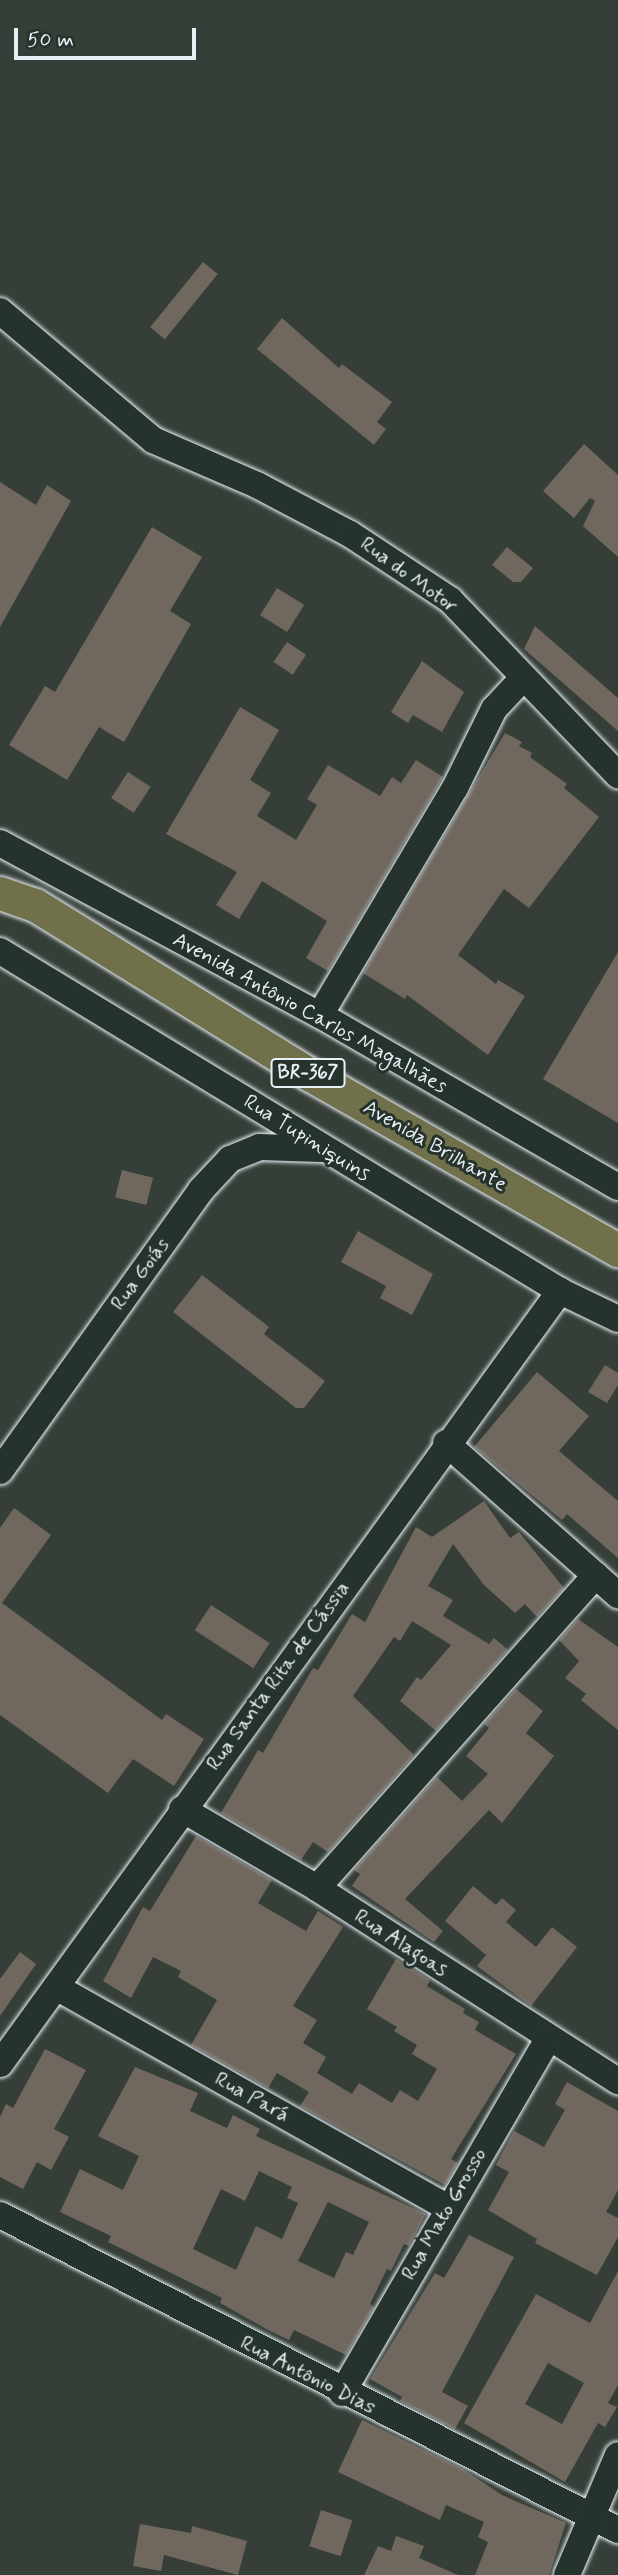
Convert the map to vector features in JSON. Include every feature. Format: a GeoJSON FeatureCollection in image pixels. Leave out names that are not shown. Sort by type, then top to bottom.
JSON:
{"type":"FeatureCollection","features":[{"type":"Feature","properties":{"kind":"main road","name":"Avenida Brilhante"},"geometry":{"type":"LineString","coordinates":[[2,891],[35,905],[309,1074],[618,1250]]}},
{"type":"Feature","properties":{"kind":"street","name":"Rua do Motor"},"geometry":{"type":"LineString","coordinates":[[0,311],[153,440],[257,485],[390,557],[450,600],[618,775]]}},
{"type":"Feature","properties":{"kind":"street"},"geometry":{"type":"LineString","coordinates":[[320,1015],[456,788],[495,709],[522,678]]}},
{"type":"Feature","properties":{"kind":"street","name":"Avenida Antônio Carlos Magalhães"},"geometry":{"type":"LineString","coordinates":[[0,844],[320,1015],[618,1187]]}},
{"type":"Feature","properties":{"kind":"street","name":"Rua Tupiniquins"},"geometry":{"type":"LineString","coordinates":[[0,951],[560,1291],[618,1319]]}},
{"type":"Feature","properties":{"kind":"street","name":"Rua Goiás"},"geometry":{"type":"LineString","coordinates":[[0,1471],[193,1201],[230,1158],[259,1147],[323,1149]]}},
{"type":"Feature","properties":{"kind":"street","name":"Rua Santa Rita de Cássia"},"geometry":{"type":"LineString","coordinates":[[0,2064],[446,1443],[560,1291]]}},
{"type":"Feature","properties":{"kind":"street"},"geometry":{"type":"LineString","coordinates":[[446,1443],[618,1595]]}},
{"type":"Feature","properties":{"kind":"street"},"geometry":{"type":"LineString","coordinates":[[317,1888],[596,1575]]}},
{"type":"Feature","properties":{"kind":"street","name":"Rua Alagoas"},"geometry":{"type":"LineString","coordinates":[[182,1809],[317,1888],[618,2081]]}},
{"type":"Feature","properties":{"kind":"street","name":"Rua Pará"},"geometry":{"type":"LineString","coordinates":[[56,1987],[447,2207]]}},
{"type":"Feature","properties":{"kind":"street","name":"Rua Mato Grosso"},"geometry":{"type":"LineString","coordinates":[[342,2393],[447,2207],[549,2038]]}},
{"type":"Feature","properties":{"kind":"street","name":"Rua Antônio Dias"},"geometry":{"type":"LineString","coordinates":[[0,2215],[342,2393],[618,2530]]}},
{"type":"Feature","properties":{"kind":"street"},"geometry":{"type":"LineString","coordinates":[[567,2575],[618,2455]]}},
{"type":"Feature","properties":{"kind":"building"},"geometry":{"type":"Polygon","coordinates":[[[203,262],[218,274],[165,339],[150,327],[203,262]]]}},
{"type":"Feature","properties":{"kind":"building"},"geometry":{"type":"Polygon","coordinates":[[[282,318],[339,368],[342,364],[392,402],[377,422],[386,429],[374,445],[257,349],[282,318]]]}},
{"type":"Feature","properties":{"kind":"building"},"geometry":{"type":"Polygon","coordinates":[[[584,444],[618,475],[618,557],[583,526],[595,501],[590,498],[574,518],[543,491],[584,444]]]}},
{"type":"Feature","properties":{"kind":"building"},"geometry":{"type":"Polygon","coordinates":[[[0,482],[36,505],[47,485],[71,501],[0,627],[0,482]]]}},
{"type":"Feature","properties":{"kind":"building"},"geometry":{"type":"Polygon","coordinates":[[[152,527],[202,557],[170,611],[191,624],[124,742],[99,727],[67,780],[9,745],[45,686],[55,692],[152,527]]]}},
{"type":"Feature","properties":{"kind":"building"},"geometry":{"type":"Polygon","coordinates":[[[507,547],[533,568],[521,582],[513,582],[492,565],[507,547]]]}},
{"type":"Feature","properties":{"kind":"building"},"geometry":{"type":"Polygon","coordinates":[[[277,588],[304,605],[287,632],[260,615],[277,588]]]}},
{"type":"Feature","properties":{"kind":"building"},"geometry":{"type":"Polygon","coordinates":[[[535,626],[618,698],[618,731],[524,649],[535,626]]]}},
{"type":"Feature","properties":{"kind":"building"},"geometry":{"type":"Polygon","coordinates":[[[287,642],[306,655],[293,675],[274,662],[287,642]]]}},
{"type":"Feature","properties":{"kind":"building"},"geometry":{"type":"Polygon","coordinates":[[[422,661],[464,692],[442,732],[413,715],[408,723],[391,712],[422,661]]]}},
{"type":"Feature","properties":{"kind":"building"},"geometry":{"type":"Polygon","coordinates":[[[240,707],[279,730],[250,780],[271,793],[257,816],[296,840],[317,805],[307,799],[328,765],[380,796],[392,777],[401,783],[416,760],[443,777],[328,971],[306,958],[327,921],[262,881],[239,919],[216,905],[237,872],[166,834],[240,707]]]}},
{"type":"Feature","properties":{"kind":"building"},"geometry":{"type":"Polygon","coordinates":[[[505,733],[522,742],[519,746],[532,753],[530,757],[567,784],[564,788],[599,817],[529,908],[504,889],[458,955],[496,984],[498,980],[525,996],[488,1055],[407,995],[405,999],[363,973],[505,733]]]}},
{"type":"Feature","properties":{"kind":"building"},"geometry":{"type":"Polygon","coordinates":[[[128,772],[151,787],[134,813],[111,798],[128,772]]]}},
{"type":"Feature","properties":{"kind":"building"},"geometry":{"type":"Polygon","coordinates":[[[618,952],[618,1123],[543,1079],[618,952]]]}},
{"type":"Feature","properties":{"kind":"building"},"geometry":{"type":"Polygon","coordinates":[[[122,1170],[153,1178],[146,1205],[115,1197],[122,1170]]]}},
{"type":"Feature","properties":{"kind":"building"},"geometry":{"type":"Polygon","coordinates":[[[358,1231],[433,1274],[412,1315],[380,1298],[386,1286],[341,1262],[358,1231]]]}},
{"type":"Feature","properties":{"kind":"building"},"geometry":{"type":"Polygon","coordinates":[[[202,1275],[269,1327],[264,1334],[325,1381],[304,1408],[296,1408],[173,1312],[202,1275]]]}},
{"type":"Feature","properties":{"kind":"building"},"geometry":{"type":"Polygon","coordinates":[[[605,1365],[618,1373],[618,1385],[607,1403],[588,1392],[605,1365]]]}},
{"type":"Feature","properties":{"kind":"building"},"geometry":{"type":"Polygon","coordinates":[[[537,1372],[589,1416],[559,1451],[618,1501],[618,1558],[567,1514],[562,1520],[474,1447],[537,1372]]]}},
{"type":"Feature","properties":{"kind":"building"},"geometry":{"type":"Polygon","coordinates":[[[484,1501],[510,1538],[519,1532],[564,1588],[537,1617],[525,1604],[515,1613],[484,1585],[453,1544],[428,1586],[453,1600],[443,1616],[489,1644],[494,1638],[508,1650],[436,1731],[400,1701],[417,1677],[421,1680],[451,1645],[412,1621],[400,1641],[394,1637],[353,1696],[414,1755],[328,1852],[313,1842],[301,1860],[221,1813],[258,1750],[263,1753],[313,1668],[318,1670],[352,1614],[365,1622],[416,1527],[432,1537],[484,1501]]]}},
{"type":"Feature","properties":{"kind":"building"},"geometry":{"type":"Polygon","coordinates":[[[14,1508],[51,1535],[2,1603],[162,1720],[166,1714],[204,1739],[174,1786],[133,1759],[108,1793],[0,1715],[0,1528],[14,1508]]]}},
{"type":"Feature","properties":{"kind":"building"},"geometry":{"type":"Polygon","coordinates":[[[211,1605],[270,1643],[253,1668],[195,1630],[211,1605]]]}},
{"type":"Feature","properties":{"kind":"building"},"geometry":{"type":"Polygon","coordinates":[[[578,1619],[618,1647],[618,1730],[581,1700],[586,1694],[565,1678],[579,1661],[559,1640],[578,1619]]]}},
{"type":"Feature","properties":{"kind":"building"},"geometry":{"type":"Polygon","coordinates":[[[516,1689],[543,1711],[526,1733],[554,1756],[502,1823],[489,1810],[405,1899],[443,1931],[434,1942],[352,1886],[360,1874],[354,1870],[437,1777],[462,1801],[488,1774],[466,1756],[489,1728],[484,1724],[516,1689]]]}},
{"type":"Feature","properties":{"kind":"building"},"geometry":{"type":"Polygon","coordinates":[[[196,1836],[272,1880],[258,1903],[306,1931],[318,1911],[343,1927],[293,2006],[317,2020],[303,2043],[326,2057],[317,2073],[352,2094],[359,2083],[392,2103],[400,2090],[418,2101],[437,2069],[412,2054],[417,2045],[394,2031],[397,2027],[367,2009],[396,1959],[430,1980],[427,1986],[465,2009],[463,2013],[479,2022],[475,2030],[516,2054],[451,2159],[458,2163],[445,2185],[300,2106],[309,2092],[277,2073],[268,2088],[191,2045],[217,2000],[178,1977],[181,1971],[153,1957],[131,1998],[103,1981],[143,1907],[150,1911],[196,1836]]]}},
{"type":"Feature","properties":{"kind":"building"},"geometry":{"type":"Polygon","coordinates":[[[473,1886],[496,1905],[502,1898],[516,1910],[506,1922],[536,1947],[552,1927],[577,1947],[531,2006],[477,1966],[486,1955],[445,1921],[473,1886]]]}},
{"type":"Feature","properties":{"kind":"building"},"geometry":{"type":"Polygon","coordinates":[[[20,1952],[36,1964],[0,2016],[0,1979],[20,1952]]]}},
{"type":"Feature","properties":{"kind":"building"},"geometry":{"type":"Polygon","coordinates":[[[45,2049],[86,2070],[54,2129],[69,2137],[51,2170],[37,2162],[23,2189],[0,2177],[0,2117],[6,2104],[13,2108],[45,2049]]]}},
{"type":"Feature","properties":{"kind":"building"},"geometry":{"type":"Polygon","coordinates":[[[135,2067],[198,2093],[190,2111],[227,2128],[233,2115],[260,2129],[256,2136],[426,2214],[409,2246],[404,2244],[391,2271],[387,2269],[370,2304],[374,2307],[346,2355],[294,2330],[289,2340],[270,2331],[220,2303],[222,2298],[108,2242],[111,2236],[60,2212],[80,2169],[123,2190],[139,2156],[98,2136],[135,2067]],[[259,2171],[245,2201],[221,2189],[193,2249],[236,2270],[256,2226],[282,2239],[298,2203],[287,2198],[292,2187],[259,2171]],[[328,2202],[298,2261],[334,2278],[346,2252],[353,2255],[369,2222],[328,2202]]]}},
{"type":"Feature","properties":{"kind":"building"},"geometry":{"type":"Polygon","coordinates":[[[567,2082],[618,2111],[618,2190],[606,2212],[618,2218],[618,2237],[597,2275],[535,2243],[537,2239],[488,2210],[509,2172],[496,2165],[514,2131],[544,2147],[565,2110],[555,2104],[567,2082]]]}},
{"type":"Feature","properties":{"kind":"building"},"geometry":{"type":"Polygon","coordinates":[[[469,2235],[514,2257],[442,2392],[468,2406],[455,2429],[400,2401],[402,2397],[370,2379],[435,2273],[444,2278],[469,2235]]]}},
{"type":"Feature","properties":{"kind":"building"},"geometry":{"type":"Polygon","coordinates":[[[618,2271],[618,2385],[608,2403],[617,2407],[605,2427],[598,2423],[565,2482],[464,2423],[536,2294],[590,2323],[618,2271]],[[548,2363],[525,2404],[562,2424],[584,2383],[548,2363]]]}},
{"type":"Feature","properties":{"kind":"building"},"geometry":{"type":"Polygon","coordinates":[[[362,2420],[463,2469],[502,2495],[566,2523],[549,2575],[475,2575],[488,2542],[478,2537],[484,2522],[446,2505],[440,2520],[338,2472],[362,2420]]]}},
{"type":"Feature","properties":{"kind":"building"},"geometry":{"type":"Polygon","coordinates":[[[321,2510],[352,2520],[341,2556],[309,2546],[321,2510]]]}},
{"type":"Feature","properties":{"kind":"building"},"geometry":{"type":"Polygon","coordinates":[[[140,2524],[191,2533],[192,2526],[247,2541],[238,2575],[164,2555],[161,2571],[133,2566],[140,2524]]]}},
{"type":"Feature","properties":{"kind":"building"},"geometry":{"type":"Polygon","coordinates":[[[396,2536],[424,2546],[419,2558],[458,2575],[364,2575],[378,2546],[391,2551],[396,2536]]]}}]}
